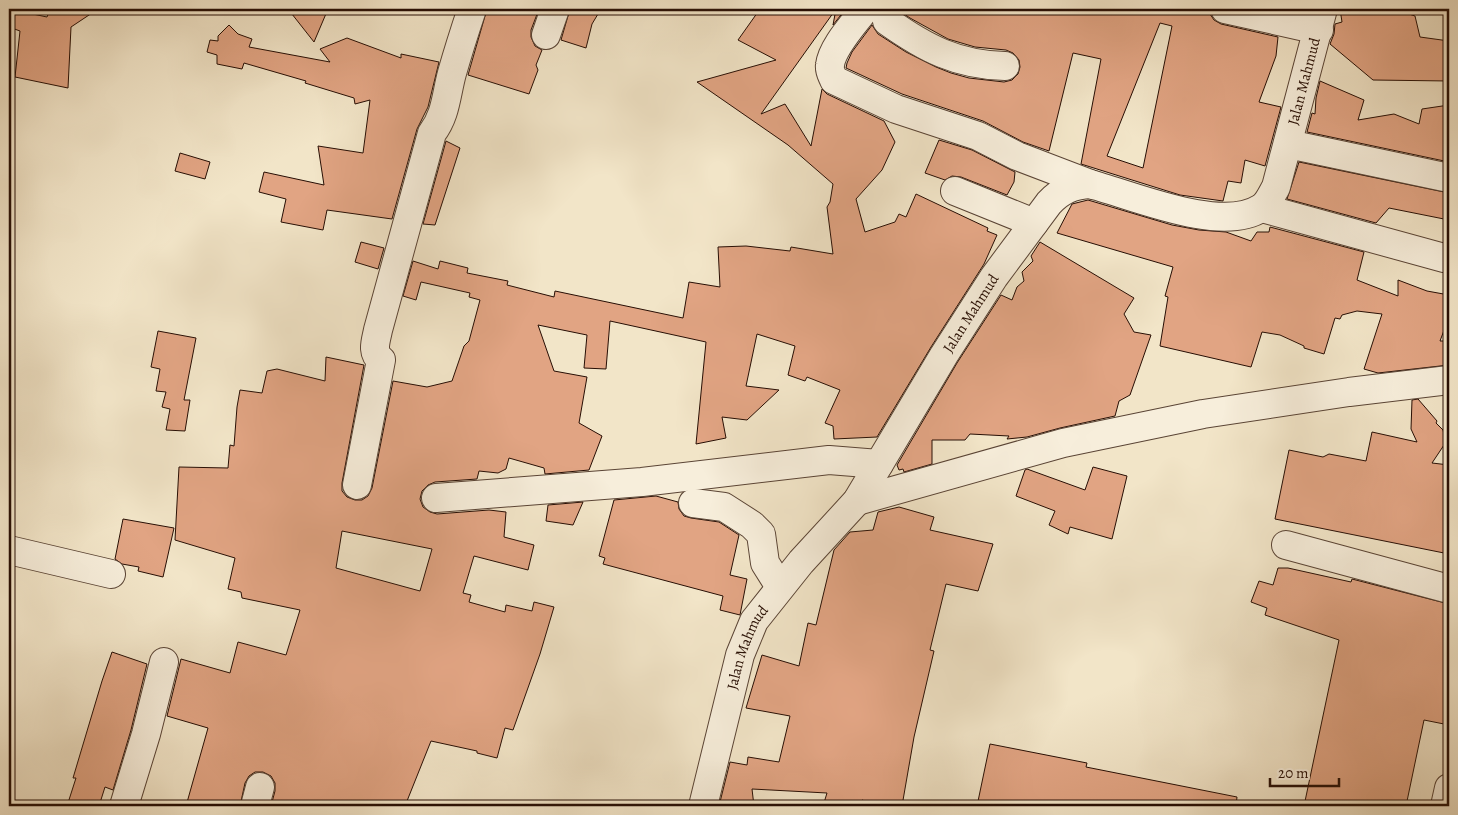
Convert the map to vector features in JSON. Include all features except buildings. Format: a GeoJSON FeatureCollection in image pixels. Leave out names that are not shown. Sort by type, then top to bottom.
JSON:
{"type":"FeatureCollection","features":[{"type":"Feature","properties":{"kind":"street"},"geometry":{"type":"LineString","coordinates":[[357,485],[380,360],[375,354],[374,348],[378,330],[432,132],[440,122],[444,110],[452,74],[472,9]]}},
{"type":"Feature","properties":{"kind":"street"},"geometry":{"type":"LineString","coordinates":[[546,35],[555,9]]}},
{"type":"Feature","properties":{"kind":"street"},"geometry":{"type":"LineString","coordinates":[[865,9],[833,53],[830,72],[834,80],[896,109],[978,136],[1017,156],[1093,185]]}},
{"type":"Feature","properties":{"kind":"street"},"geometry":{"type":"LineString","coordinates":[[885,9],[887,21],[932,50],[980,64],[1005,66]]}},
{"type":"Feature","properties":{"kind":"street"},"geometry":{"type":"LineString","coordinates":[[1225,9],[1321,19]]}},
{"type":"Feature","properties":{"kind":"street","name":"Jalan Mahmud"},"geometry":{"type":"LineString","coordinates":[[703,806],[743,645],[754,621],[780,587],[857,501],[994,277],[1049,203],[1060,193],[1075,185],[1093,185],[1200,216],[1225,217],[1240,215],[1262,208],[1276,186],[1321,19]]}},
{"type":"Feature","properties":{"kind":"street"},"geometry":{"type":"LineString","coordinates":[[1288,144],[1449,178]]}},
{"type":"Feature","properties":{"kind":"street"},"geometry":{"type":"LineString","coordinates":[[955,191],[1034,223]]}},
{"type":"Feature","properties":{"kind":"street"},"geometry":{"type":"LineString","coordinates":[[1262,208],[1444,258]]}},
{"type":"Feature","properties":{"kind":"street"},"geometry":{"type":"LineString","coordinates":[[857,501],[1072,441],[1202,414],[1350,392],[1449,380]]}},
{"type":"Feature","properties":{"kind":"street"},"geometry":{"type":"LineString","coordinates":[[436,498],[642,482],[829,460],[879,464]]}},
{"type":"Feature","properties":{"kind":"street"},"geometry":{"type":"LineString","coordinates":[[693,503],[724,507],[756,529],[761,534],[765,563],[780,587]]}},
{"type":"Feature","properties":{"kind":"street"},"geometry":{"type":"LineString","coordinates":[[1286,545],[1449,589]]}},
{"type":"Feature","properties":{"kind":"street"},"geometry":{"type":"LineString","coordinates":[[9,550],[111,574]]}},
{"type":"Feature","properties":{"kind":"street"},"geometry":{"type":"LineString","coordinates":[[124,806],[146,734],[164,662]]}},
{"type":"Feature","properties":{"kind":"street"},"geometry":{"type":"LineString","coordinates":[[1445,806],[1449,788]]}}]}
